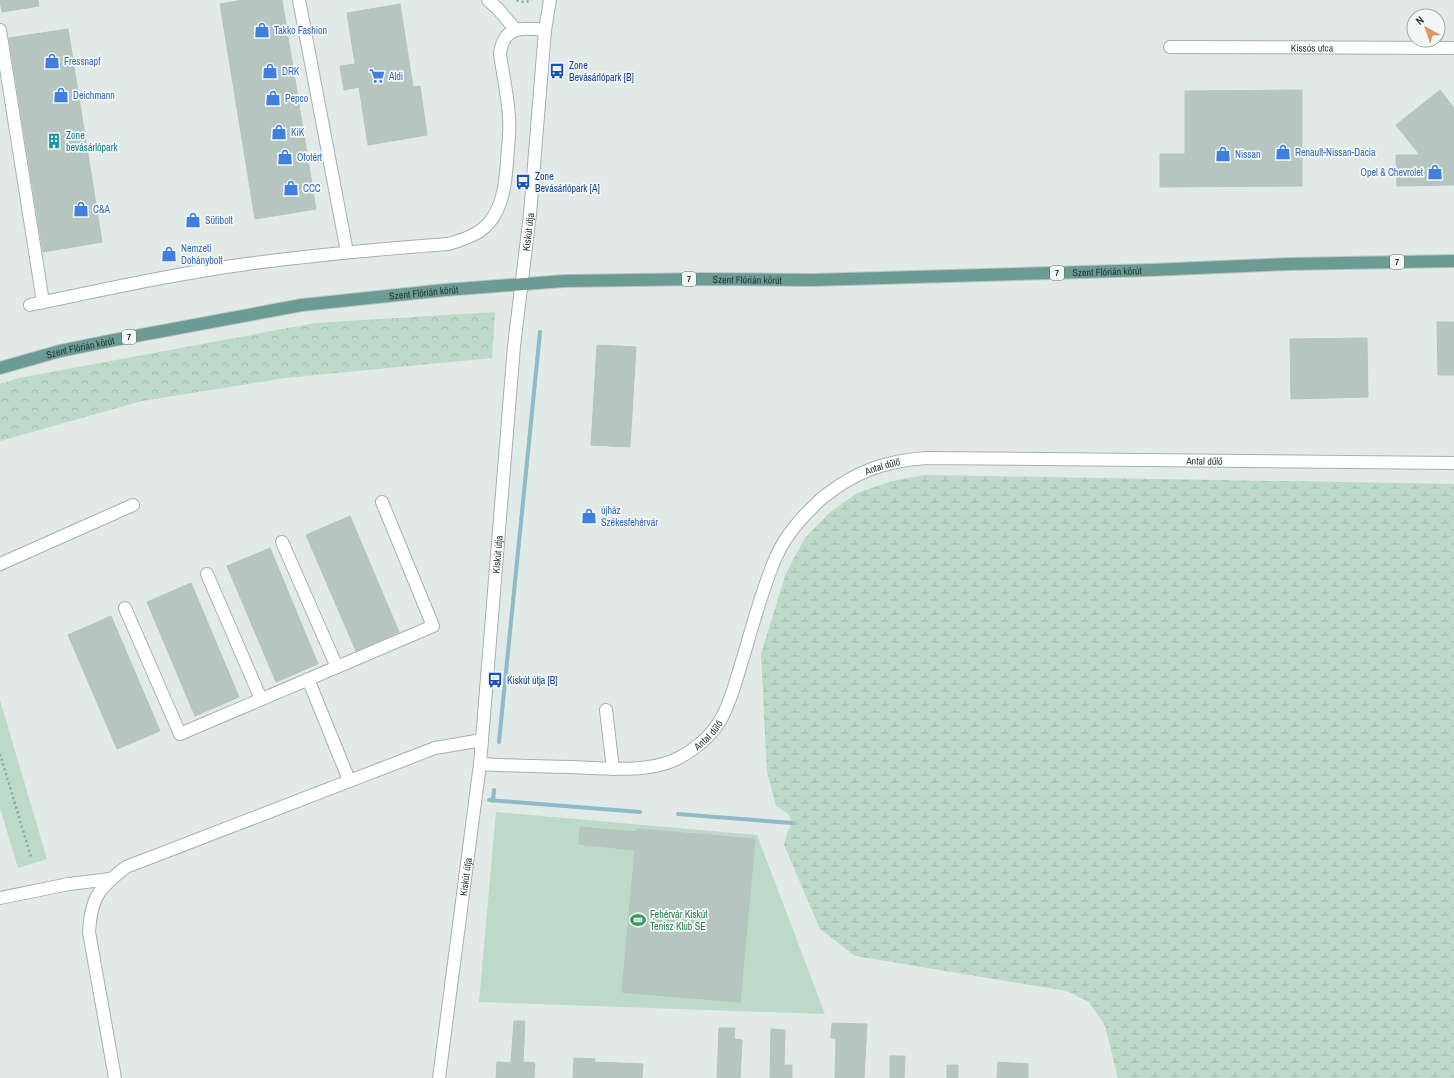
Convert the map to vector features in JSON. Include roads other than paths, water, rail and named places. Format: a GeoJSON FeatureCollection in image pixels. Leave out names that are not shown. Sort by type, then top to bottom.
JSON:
{"type":"FeatureCollection","features":[{"type":"Feature","properties":{"kind":"main road","name":"Szent Flórián körút"},"geometry":{"type":"LineString","coordinates":[[0,368],[60,351],[302,305],[445,290],[521,284],[564,281],[703,279],[813,280],[1290,264],[1454,261]]}},
{"type":"Feature","properties":{"kind":"street"},"geometry":{"type":"LineString","coordinates":[[299,0],[347,252]]}},
{"type":"Feature","properties":{"kind":"street"},"geometry":{"type":"LineString","coordinates":[[488,0],[516,30]]}},
{"type":"Feature","properties":{"kind":"street","name":"Kiskút útja"},"geometry":{"type":"LineString","coordinates":[[438,1078],[480,764],[514,346],[530,214],[545,30],[550,0]]}},
{"type":"Feature","properties":{"kind":"street"},"geometry":{"type":"LineString","coordinates":[[30,305],[144,281],[246,265],[347,252],[448,244],[463,240],[477,233],[488,224],[496,213],[502,196],[506,175],[510,118],[500,54],[501,44],[506,35],[516,30],[526,28],[545,30]]}},
{"type":"Feature","properties":{"kind":"street"},"geometry":{"type":"LineString","coordinates":[[0,30],[43,302]]}},
{"type":"Feature","properties":{"kind":"street","name":"Kissós utca"},"geometry":{"type":"LineString","coordinates":[[1170,47],[1454,48]]}},
{"type":"Feature","properties":{"kind":"street","name":"Antal dűlő"},"geometry":{"type":"LineString","coordinates":[[480,764],[613,769],[649,767],[672,761],[691,750],[706,738],[720,720],[731,698],[765,585],[776,556],[790,532],[808,511],[832,490],[855,475],[880,466],[902,460],[926,458],[1454,463]]}},
{"type":"Feature","properties":{"kind":"street"},"geometry":{"type":"LineString","coordinates":[[125,608],[180,734],[433,626],[382,502]]}},
{"type":"Feature","properties":{"kind":"street"},"geometry":{"type":"LineString","coordinates":[[0,564],[133,506]]}},
{"type":"Feature","properties":{"kind":"street"},"geometry":{"type":"LineString","coordinates":[[282,542],[337,667]]}},
{"type":"Feature","properties":{"kind":"street"},"geometry":{"type":"LineString","coordinates":[[206,574],[261,700]]}},
{"type":"Feature","properties":{"kind":"street"},"geometry":{"type":"LineString","coordinates":[[308,679],[349,780]]}},
{"type":"Feature","properties":{"kind":"street"},"geometry":{"type":"LineString","coordinates":[[606,710],[613,769]]}},
{"type":"Feature","properties":{"kind":"street"},"geometry":{"type":"LineString","coordinates":[[115,1078],[89,932],[90,913],[97,895],[110,879],[126,867],[349,780],[435,748],[482,740]]}},
{"type":"Feature","properties":{"kind":"street"},"geometry":{"type":"LineString","coordinates":[[0,898],[70,884],[110,879]]}},
{"type":"Feature","properties":{"kind":"waterway"},"geometry":{"type":"LineString","coordinates":[[499,742],[540,332]]}},
{"type":"Feature","properties":{"kind":"waterway"},"geometry":{"type":"LineString","coordinates":[[493,801],[494,790]]}},
{"type":"Feature","properties":{"kind":"waterway"},"geometry":{"type":"LineString","coordinates":[[489,800],[640,812]]}},
{"type":"Feature","properties":{"kind":"waterway"},"geometry":{"type":"LineString","coordinates":[[678,814],[792,823]]}},
{"type":"Feature","properties":{"kind":"place","name":"Takko Fashion"},"geometry":{"type":"Point","coordinates":[262,30]}},
{"type":"Feature","properties":{"kind":"place","name":"Fressnapf"},"geometry":{"type":"Point","coordinates":[52,61]}},
{"type":"Feature","properties":{"kind":"place","name":"DRK"},"geometry":{"type":"Point","coordinates":[270,71]}},
{"type":"Feature","properties":{"kind":"place","name":"Zone Bevásárlópark [B]"},"geometry":{"type":"Point","coordinates":[557,71]}},
{"type":"Feature","properties":{"kind":"place","name":"Aldi"},"geometry":{"type":"Point","coordinates":[377,76]}},
{"type":"Feature","properties":{"kind":"place","name":"Deichmann"},"geometry":{"type":"Point","coordinates":[61,95]}},
{"type":"Feature","properties":{"kind":"place","name":"Pepco"},"geometry":{"type":"Point","coordinates":[273,98]}},
{"type":"Feature","properties":{"kind":"place","name":"KiK"},"geometry":{"type":"Point","coordinates":[279,132]}},
{"type":"Feature","properties":{"kind":"place","name":"Zone bevásárlópark"},"geometry":{"type":"Point","coordinates":[54,141]}},
{"type":"Feature","properties":{"kind":"place","name":"Renault-Nissan-Dacia"},"geometry":{"type":"Point","coordinates":[1283,152]}},
{"type":"Feature","properties":{"kind":"place","name":"Nissan"},"geometry":{"type":"Point","coordinates":[1223,154]}},
{"type":"Feature","properties":{"kind":"place","name":"Ofotért"},"geometry":{"type":"Point","coordinates":[285,157]}},
{"type":"Feature","properties":{"kind":"place","name":"Opel & Chevrolet"},"geometry":{"type":"Point","coordinates":[1435,172]}},
{"type":"Feature","properties":{"kind":"place","name":"Zone Bevásárlópark [A]"},"geometry":{"type":"Point","coordinates":[523,182]}},
{"type":"Feature","properties":{"kind":"place","name":"CCC"},"geometry":{"type":"Point","coordinates":[291,188]}},
{"type":"Feature","properties":{"kind":"place","name":"C&A"},"geometry":{"type":"Point","coordinates":[81,209]}},
{"type":"Feature","properties":{"kind":"place","name":"Sütibolt"},"geometry":{"type":"Point","coordinates":[193,220]}},
{"type":"Feature","properties":{"kind":"place","name":"Nemzeti Dohánybolt"},"geometry":{"type":"Point","coordinates":[169,254]}},
{"type":"Feature","properties":{"kind":"place","name":"újház Székesfehérvár"},"geometry":{"type":"Point","coordinates":[589,516]}},
{"type":"Feature","properties":{"kind":"place","name":"Kiskút útja [B]"},"geometry":{"type":"Point","coordinates":[495,680]}},
{"type":"Feature","properties":{"kind":"place","name":"Fehérvár Kiskút Tenisz Klub SE"},"geometry":{"type":"Point","coordinates":[638,920]}}]}
